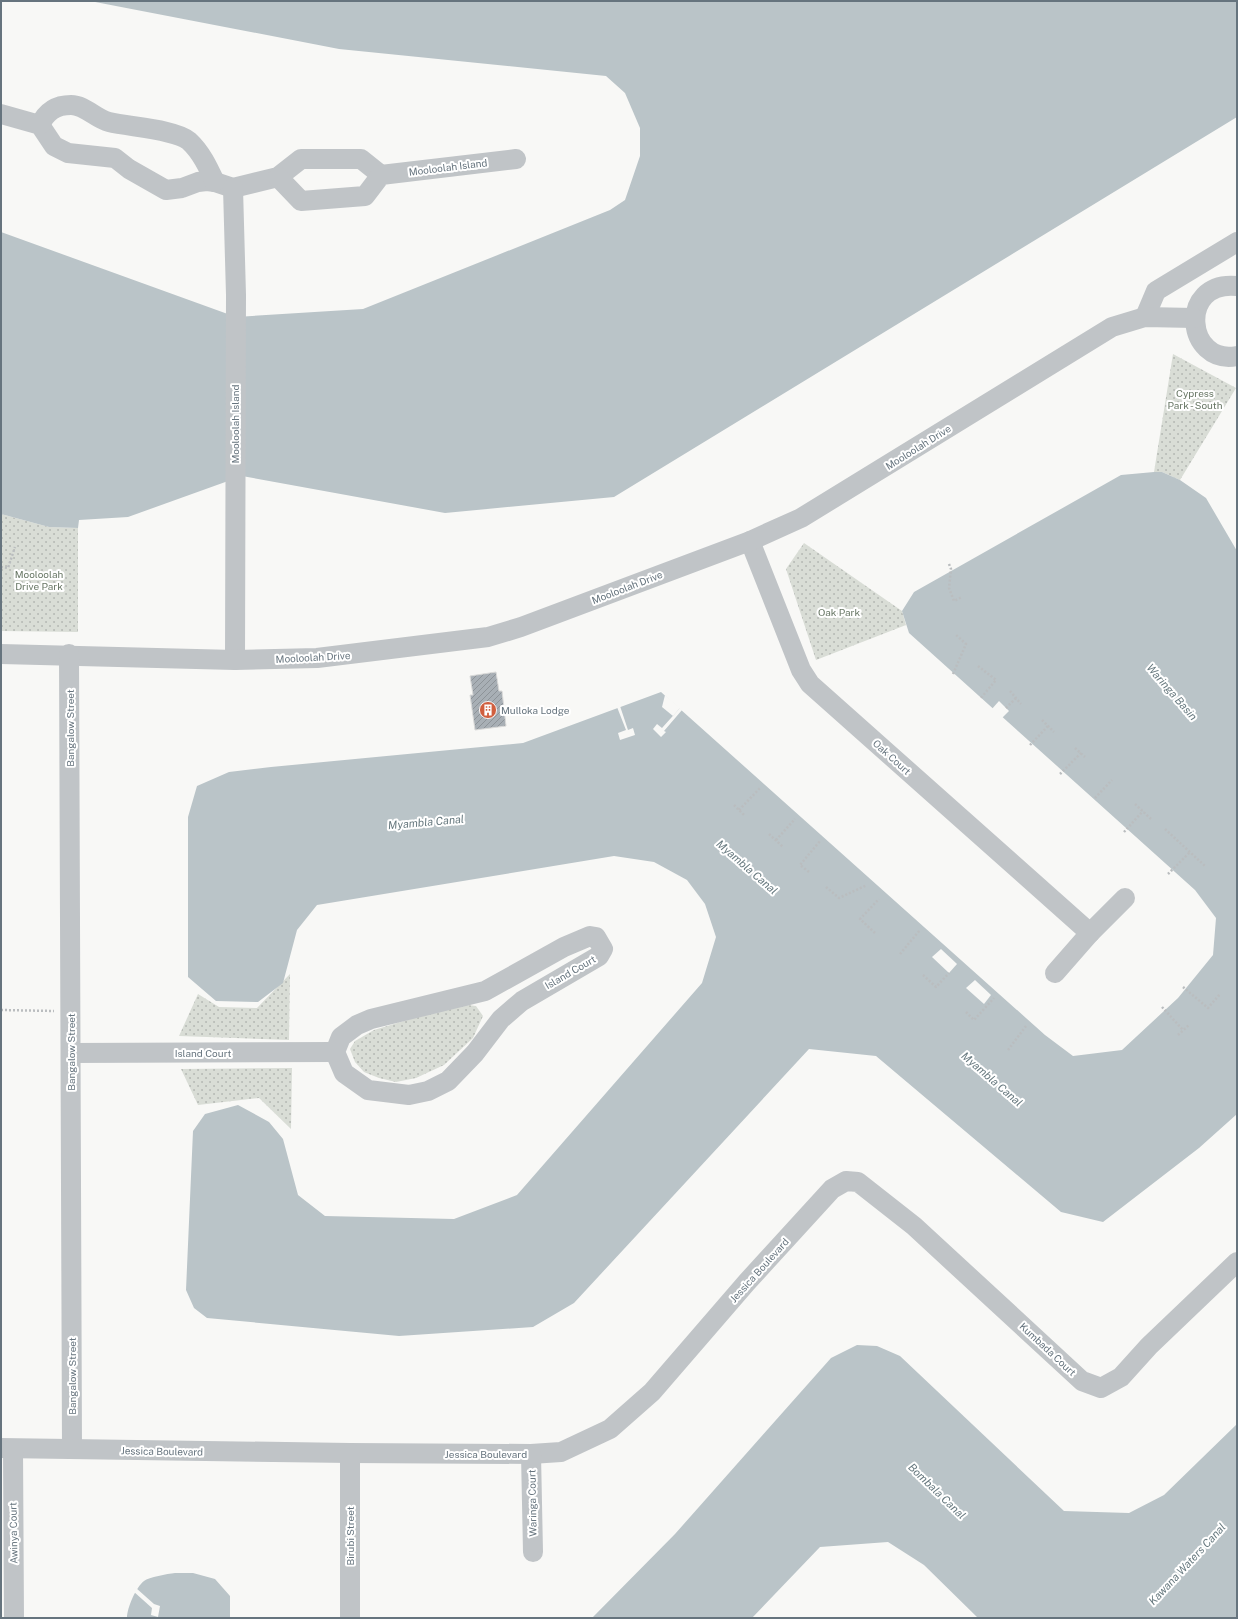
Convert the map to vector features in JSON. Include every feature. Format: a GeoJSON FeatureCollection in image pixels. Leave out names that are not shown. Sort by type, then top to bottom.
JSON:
{"type":"FeatureCollection","features":[{"type":"Feature","properties":{"kind":"street","name":"Mooloolah Island"},"geometry":{"type":"LineString","coordinates":[[40,125],[44,116],[53,109],[72,105],[83,108],[107,122],[173,133],[188,140],[224,185],[236,295],[235,660]]}},
{"type":"Feature","properties":{"kind":"street"},"geometry":{"type":"LineString","coordinates":[[1,114],[40,125],[54,146],[68,153],[115,158],[129,169],[166,190],[182,188],[198,182],[224,185],[278,177],[301,159],[361,159],[380,175],[365,196],[301,201],[278,177]]}},
{"type":"Feature","properties":{"kind":"street","name":"Mooloolah Island"},"geometry":{"type":"LineString","coordinates":[[380,175],[516,159]]}},
{"type":"Feature","properties":{"kind":"street"},"geometry":{"type":"LineString","coordinates":[[1145,317],[1156,291],[1237,242]]}},
{"type":"Feature","properties":{"kind":"street"},"geometry":{"type":"LineString","coordinates":[[1237,286],[1227,285],[1215,288],[1204,296],[1197,306],[1194,318],[1196,331],[1201,342],[1210,350],[1222,356],[1237,356]]}},
{"type":"Feature","properties":{"kind":"street","name":"Mooloolah Drive"},"geometry":{"type":"LineString","coordinates":[[1,654],[69,654],[235,660],[324,658],[488,638],[521,628],[750,541],[802,518],[1112,327],[1145,317],[1194,318]]}},
{"type":"Feature","properties":{"kind":"street","name":"Oak Court"},"geometry":{"type":"LineString","coordinates":[[750,541],[801,670],[810,684],[1090,933]]}},
{"type":"Feature","properties":{"kind":"street","name":"Bangalow Street"},"geometry":{"type":"LineString","coordinates":[[69,654],[72,1449]]}},
{"type":"Feature","properties":{"kind":"street"},"geometry":{"type":"LineString","coordinates":[[1055,973],[1090,933],[1125,898]]}},
{"type":"Feature","properties":{"kind":"street","name":"Island Court"},"geometry":{"type":"LineString","coordinates":[[590,936],[596,937],[603,949],[599,956],[522,1001],[501,1019],[475,1053],[448,1081],[428,1091],[409,1095],[368,1090],[344,1073],[335,1052],[341,1037],[356,1025],[371,1019],[485,991],[564,947],[590,936]]}},
{"type":"Feature","properties":{"kind":"street"},"geometry":{"type":"LineString","coordinates":[[485,991],[497,1008],[501,1019]]}},
{"type":"Feature","properties":{"kind":"street","name":"Island Court"},"geometry":{"type":"LineString","coordinates":[[71,1053],[335,1052]]}},
{"type":"Feature","properties":{"kind":"street","name":"Jessica Boulevard"},"geometry":{"type":"LineString","coordinates":[[7,1449],[531,1454],[561,1452],[610,1429],[652,1392],[747,1282],[832,1189],[846,1181],[858,1182]]}},
{"type":"Feature","properties":{"kind":"street","name":"Kumbada Court"},"geometry":{"type":"LineString","coordinates":[[858,1182],[914,1226],[1082,1381],[1101,1388],[1121,1377],[1149,1346],[1237,1262]]}},
{"type":"Feature","properties":{"kind":"street","name":"Awinya Court"},"geometry":{"type":"LineString","coordinates":[[7,1449],[14,1618]]}},
{"type":"Feature","properties":{"kind":"street","name":"Birubi Street"},"geometry":{"type":"LineString","coordinates":[[350,1453],[350,1618]]}},
{"type":"Feature","properties":{"kind":"street","name":"Waringa Court"},"geometry":{"type":"LineString","coordinates":[[531,1454],[533,1552]]}},
{"type":"Feature","properties":{"kind":"path"},"geometry":{"type":"LineString","coordinates":[[1,567],[8,568],[15,547]]}},
{"type":"Feature","properties":{"kind":"path"},"geometry":{"type":"LineString","coordinates":[[949,564],[951,569],[950,588],[954,601],[962,597]]}},
{"type":"Feature","properties":{"kind":"path"},"geometry":{"type":"LineString","coordinates":[[953,674],[966,644],[955,634]]}},
{"type":"Feature","properties":{"kind":"path"},"geometry":{"type":"LineString","coordinates":[[978,666],[996,680],[980,699]]}},
{"type":"Feature","properties":{"kind":"path"},"geometry":{"type":"LineString","coordinates":[[1010,691],[1021,704]]}},
{"type":"Feature","properties":{"kind":"path"},"geometry":{"type":"LineString","coordinates":[[1006,708],[1016,698]]}},
{"type":"Feature","properties":{"kind":"path"},"geometry":{"type":"LineString","coordinates":[[1042,720],[1054,732]]}},
{"type":"Feature","properties":{"kind":"path"},"geometry":{"type":"LineString","coordinates":[[1030,746],[1048,726]]}},
{"type":"Feature","properties":{"kind":"path"},"geometry":{"type":"LineString","coordinates":[[1075,748],[1085,757]]}},
{"type":"Feature","properties":{"kind":"path"},"geometry":{"type":"LineString","coordinates":[[1060,774],[1081,753]]}},
{"type":"Feature","properties":{"kind":"path"},"geometry":{"type":"LineString","coordinates":[[1095,798],[1112,780]]}},
{"type":"Feature","properties":{"kind":"path"},"geometry":{"type":"LineString","coordinates":[[739,810],[760,788]]}},
{"type":"Feature","properties":{"kind":"path"},"geometry":{"type":"LineString","coordinates":[[1135,804],[1151,819]]}},
{"type":"Feature","properties":{"kind":"path"},"geometry":{"type":"LineString","coordinates":[[734,805],[745,816]]}},
{"type":"Feature","properties":{"kind":"path"},"geometry":{"type":"LineString","coordinates":[[1124,832],[1143,811]]}},
{"type":"Feature","properties":{"kind":"path"},"geometry":{"type":"LineString","coordinates":[[776,840],[795,819]]}},
{"type":"Feature","properties":{"kind":"path"},"geometry":{"type":"LineString","coordinates":[[1165,829],[1205,866]]}},
{"type":"Feature","properties":{"kind":"path"},"geometry":{"type":"LineString","coordinates":[[769,834],[783,847]]}},
{"type":"Feature","properties":{"kind":"path"},"geometry":{"type":"LineString","coordinates":[[809,872],[800,865],[820,841]]}},
{"type":"Feature","properties":{"kind":"path"},"geometry":{"type":"LineString","coordinates":[[1168,874],[1190,852]]}},
{"type":"Feature","properties":{"kind":"path"},"geometry":{"type":"LineString","coordinates":[[826,887],[838,898],[867,885]]}},
{"type":"Feature","properties":{"kind":"path"},"geometry":{"type":"LineString","coordinates":[[875,933],[860,919],[879,899]]}},
{"type":"Feature","properties":{"kind":"path"},"geometry":{"type":"LineString","coordinates":[[900,954],[920,930]]}},
{"type":"Feature","properties":{"kind":"path"},"geometry":{"type":"LineString","coordinates":[[923,975],[936,987],[949,973]]}},
{"type":"Feature","properties":{"kind":"path"},"geometry":{"type":"LineString","coordinates":[[1184,987],[1208,1008],[1220,994]]}},
{"type":"Feature","properties":{"kind":"path"},"geometry":{"type":"LineString","coordinates":[[966,1012],[974,1020],[994,998]]}},
{"type":"Feature","properties":{"kind":"path"},"geometry":{"type":"LineString","coordinates":[[1162,1007],[1183,1030]]}},
{"type":"Feature","properties":{"kind":"path"},"geometry":{"type":"LineString","coordinates":[[1,1010],[71,1010]]}},
{"type":"Feature","properties":{"kind":"path"},"geometry":{"type":"LineString","coordinates":[[1178,1035],[1189,1025]]}},
{"type":"Feature","properties":{"kind":"path"},"geometry":{"type":"LineString","coordinates":[[1008,1050],[1026,1026]]}},
{"type":"Feature","properties":{"kind":"green space","name":"Cypress Park - South"},"geometry":{"type":"Polygon","coordinates":[[[1173,354],[1236,388],[1180,480],[1162,472],[1154,472],[1173,354]]]}},
{"type":"Feature","properties":{"kind":"green space","name":"Mooloolah Drive Park"},"geometry":{"type":"Polygon","coordinates":[[[1,514],[49,527],[78,528],[78,632],[1,631],[1,514]]]}},
{"type":"Feature","properties":{"kind":"green space","name":"Oak Park"},"geometry":{"type":"Polygon","coordinates":[[[804,543],[902,611],[906,625],[816,660],[786,569],[804,543]]]}},
{"type":"Feature","properties":{"kind":"green space"},"geometry":{"type":"Polygon","coordinates":[[[290,974],[289,1040],[179,1036],[198,994],[219,1007],[257,1008],[290,974]]]}},
{"type":"Feature","properties":{"kind":"green space"},"geometry":{"type":"Polygon","coordinates":[[[460,1004],[476,1006],[483,1016],[473,1038],[444,1065],[416,1078],[396,1082],[379,1078],[364,1072],[355,1062],[350,1049],[355,1041],[374,1030],[460,1004]]]}},
{"type":"Feature","properties":{"kind":"green space"},"geometry":{"type":"Polygon","coordinates":[[[292,1068],[291,1129],[259,1098],[198,1105],[181,1069],[292,1068]]]}},
{"type":"Feature","properties":{"kind":"water"},"geometry":{"type":"Polygon","coordinates":[[[90,1],[1237,1],[1237,117],[614,497],[445,513],[242,476],[128,517],[79,520],[78,528],[49,527],[1,514],[1,232],[236,317],[363,309],[610,210],[625,200],[640,156],[640,128],[625,93],[606,76],[339,49],[90,1]]]}},
{"type":"Feature","properties":{"kind":"water"},"geometry":{"type":"Polygon","coordinates":[[[1162,472],[1180,480],[1206,498],[1237,551],[1237,1114],[1199,1148],[1103,1222],[1061,1212],[876,1056],[809,1049],[574,1303],[533,1327],[399,1336],[207,1318],[194,1308],[186,1290],[193,1131],[205,1114],[238,1105],[269,1122],[283,1139],[298,1195],[325,1216],[454,1219],[517,1195],[702,983],[716,937],[705,904],[687,880],[654,862],[614,856],[317,905],[297,930],[283,983],[258,1002],[216,1001],[188,977],[188,817],[197,786],[229,772],[523,743],[661,692],[1045,1035],[1073,1056],[1122,1050],[1178,998],[1213,955],[1216,918],[1195,890],[909,633],[902,611],[914,592],[1121,475],[1162,472]]]}},
{"type":"Feature","properties":{"kind":"water"},"geometry":{"type":"Polygon","coordinates":[[[857,1345],[877,1346],[900,1356],[1064,1511],[1129,1513],[1164,1495],[1237,1424],[1237,1618],[978,1618],[924,1565],[888,1542],[820,1547],[752,1618],[592,1618],[675,1534],[831,1358],[857,1345]]]}},
{"type":"Feature","properties":{"kind":"water"},"geometry":{"type":"Polygon","coordinates":[[[175,1573],[193,1573],[215,1579],[230,1596],[230,1618],[127,1618],[132,1598],[144,1581],[154,1577],[175,1573]]]}},
{"type":"Feature","properties":{"kind":"pier"},"geometry":{"type":"Polygon","coordinates":[[[665,695],[680,708],[673,716],[662,707],[665,695]]]}},
{"type":"Feature","properties":{"kind":"pier"},"geometry":{"type":"Polygon","coordinates":[[[999,701],[1009,711],[1001,719],[991,710],[999,701]]]}},
{"type":"Feature","properties":{"kind":"pier"},"geometry":{"type":"Polygon","coordinates":[[[620,706],[628,730],[633,728],[635,735],[620,740],[618,733],[626,730],[617,707],[620,706]]]}},
{"type":"Feature","properties":{"kind":"pier"},"geometry":{"type":"Polygon","coordinates":[[[680,708],[682,710],[664,731],[666,732],[661,737],[653,729],[657,724],[662,728],[680,708]]]}},
{"type":"Feature","properties":{"kind":"pier"},"geometry":{"type":"Polygon","coordinates":[[[941,949],[957,964],[949,973],[932,957],[941,949]]]}},
{"type":"Feature","properties":{"kind":"pier"},"geometry":{"type":"Polygon","coordinates":[[[975,980],[991,995],[984,1004],[966,988],[975,980]]]}},
{"type":"Feature","properties":{"kind":"pier"},"geometry":{"type":"Polygon","coordinates":[[[136,1588],[154,1604],[160,1606],[158,1617],[151,1615],[152,1608],[133,1591],[136,1588]]]}},
{"type":"Feature","properties":{"kind":"building","name":"Mulloka Lodge"},"geometry":{"type":"Polygon","coordinates":[[[496,672],[499,691],[502,691],[506,726],[475,730],[470,695],[473,695],[470,676],[496,672]]]}},
{"type":"Feature","properties":{"kind":"place","name":"Mulloka Lodge"},"geometry":{"type":"Point","coordinates":[488,710]}},
{"type":"Feature","properties":{"kind":"water label","name":"Waringa Basin"},"geometry":{"type":"Point","coordinates":[1172,692]}},
{"type":"Feature","properties":{"kind":"water label","name":"Myambla Canal"},"geometry":{"type":"Point","coordinates":[426,822]}},
{"type":"Feature","properties":{"kind":"water label","name":"Myambla Canal"},"geometry":{"type":"Point","coordinates":[747,867]}},
{"type":"Feature","properties":{"kind":"water label","name":"Myambla Canal"},"geometry":{"type":"Point","coordinates":[992,1079]}},
{"type":"Feature","properties":{"kind":"water label","name":"Bombala Canal"},"geometry":{"type":"Point","coordinates":[937,1491]}},
{"type":"Feature","properties":{"kind":"water label","name":"Kawana Waters Canal"},"geometry":{"type":"Point","coordinates":[1187,1564]}}]}
